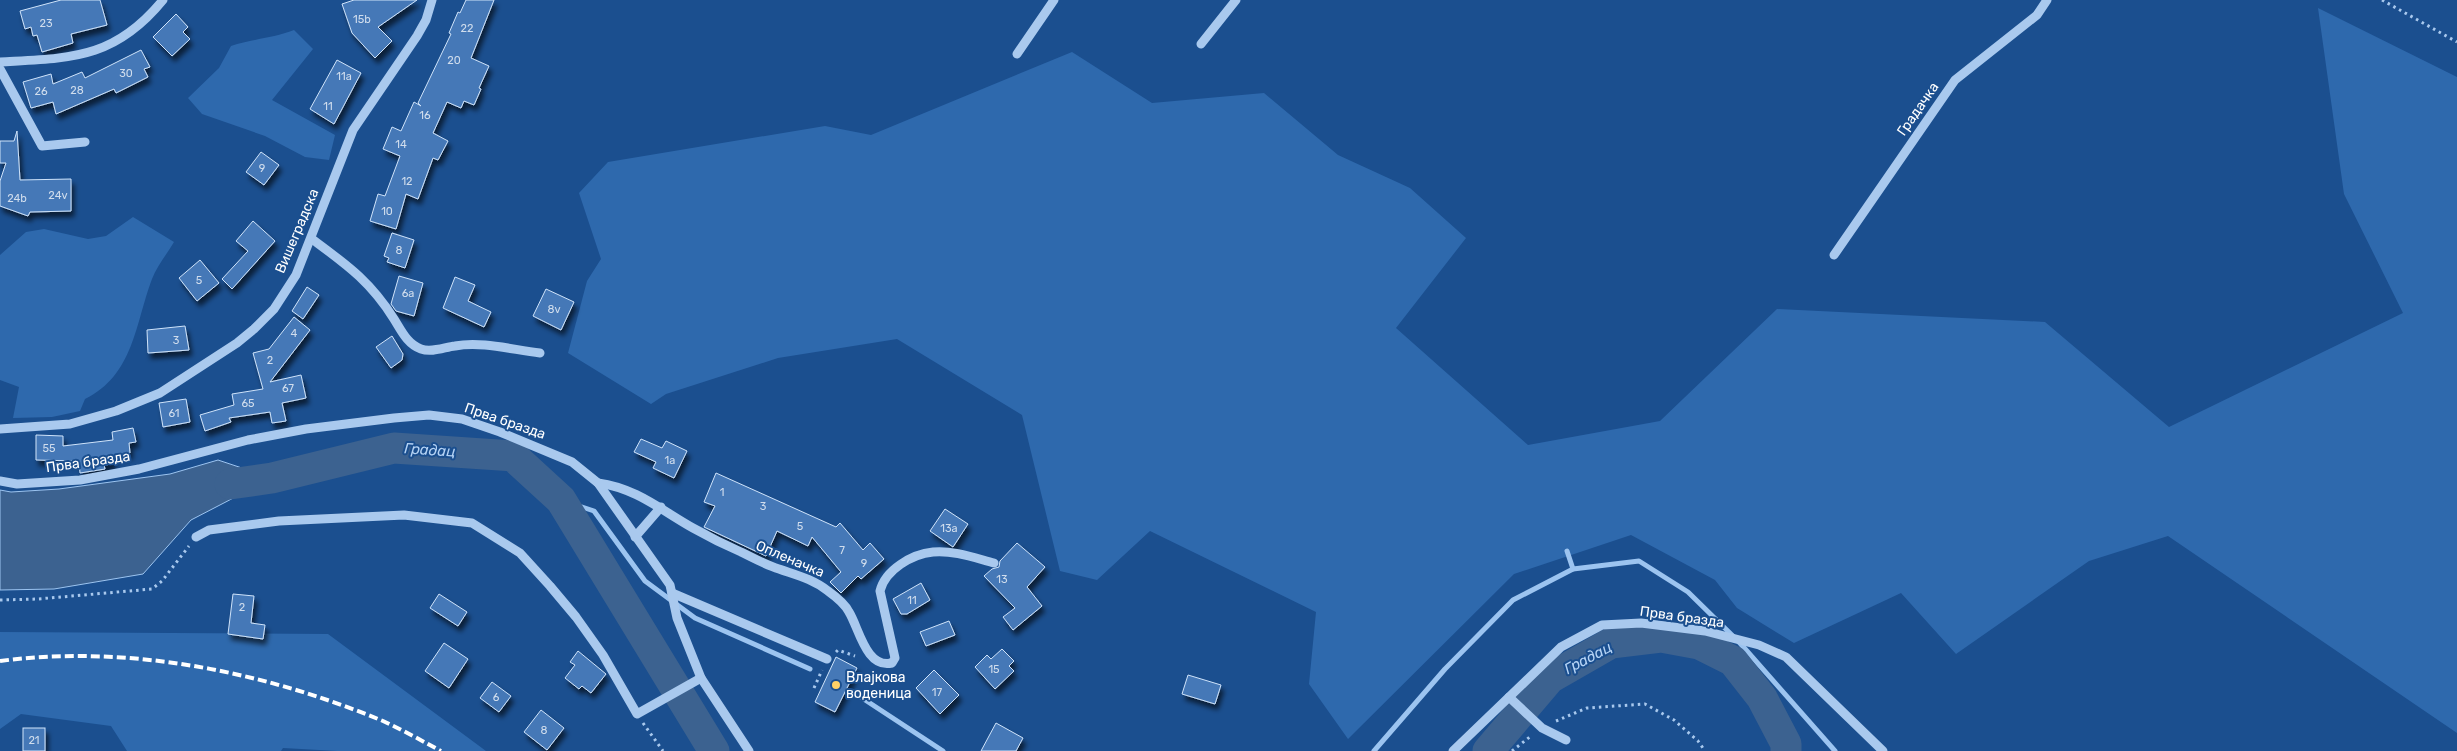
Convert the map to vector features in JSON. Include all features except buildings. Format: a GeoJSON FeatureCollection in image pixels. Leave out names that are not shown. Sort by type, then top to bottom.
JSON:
{"type":"FeatureCollection","features":[{"type":"Feature","properties":{"kind":"street"},"geometry":{"type":"LineString","coordinates":[[0,62],[74,57],[87,54],[119,38],[137,26],[163,0]]}},
{"type":"Feature","properties":{"kind":"street","name":"Вишеградска"},"geometry":{"type":"LineString","coordinates":[[0,429],[70,424],[116,411],[160,393],[237,343],[274,309],[296,274],[312,239],[353,130],[417,36],[426,20],[432,0]]}},
{"type":"Feature","properties":{"kind":"street"},"geometry":{"type":"LineString","coordinates":[[1017,54],[1054,0]]}},
{"type":"Feature","properties":{"kind":"street"},"geometry":{"type":"LineString","coordinates":[[1201,44],[1236,0]]}},
{"type":"Feature","properties":{"kind":"street","name":"Градачка"},"geometry":{"type":"LineString","coordinates":[[1834,254],[1955,80],[2037,15],[2047,0]]}},
{"type":"Feature","properties":{"kind":"street"},"geometry":{"type":"LineString","coordinates":[[0,69],[42,146],[85,142]]}},
{"type":"Feature","properties":{"kind":"street"},"geometry":{"type":"LineString","coordinates":[[312,239],[369,284],[406,339],[422,350],[471,344],[540,353]]}},
{"type":"Feature","properties":{"kind":"street","name":"Прва бразда"},"geometry":{"type":"LineString","coordinates":[[0,482],[17,484],[80,480],[139,469],[248,440],[287,433],[429,415],[462,419],[538,447],[572,462],[598,483],[664,575],[672,593],[677,618],[701,678],[749,751]]}},
{"type":"Feature","properties":{"kind":"street","name":"Опленачка"},"geometry":{"type":"LineString","coordinates":[[598,483],[616,485],[644,497],[693,528],[740,552],[778,569],[801,576],[827,590],[848,610],[869,653],[880,663],[892,663],[894,658],[880,591],[882,583],[894,568],[933,552],[964,555],[994,563]]}},
{"type":"Feature","properties":{"kind":"street"},"geometry":{"type":"LineString","coordinates":[[635,537],[661,507]]}},
{"type":"Feature","properties":{"kind":"street"},"geometry":{"type":"LineString","coordinates":[[196,537],[209,530],[279,521],[404,514],[472,523],[520,554],[550,586],[603,654],[637,714],[701,678]]}},
{"type":"Feature","properties":{"kind":"street"},"geometry":{"type":"LineString","coordinates":[[672,593],[827,659]]}},
{"type":"Feature","properties":{"kind":"street","name":"Прва бразда"},"geometry":{"type":"LineString","coordinates":[[1453,751],[1561,647],[1602,626],[1641,623],[1705,631],[1759,645],[1786,657],[1883,751]]}},
{"type":"Feature","properties":{"kind":"street"},"geometry":{"type":"LineString","coordinates":[[1509,697],[1542,728],[1566,740]]}},
{"type":"Feature","properties":{"kind":"path"},"geometry":{"type":"LineString","coordinates":[[2382,0],[2457,42]]}},
{"type":"Feature","properties":{"kind":"path"},"geometry":{"type":"LineString","coordinates":[[0,600],[38,599],[152,589],[162,581],[196,537]]}},
{"type":"Feature","properties":{"kind":"path"},"geometry":{"type":"LineString","coordinates":[[814,688],[827,659]]}},
{"type":"Feature","properties":{"kind":"path"},"geometry":{"type":"LineString","coordinates":[[1512,751],[1542,728],[1587,708],[1645,704],[1674,720],[1698,740],[1706,751]]}},
{"type":"Feature","properties":{"kind":"path"},"geometry":{"type":"LineString","coordinates":[[637,714],[663,751]]}},
{"type":"Feature","properties":{"kind":"shaded area"},"geometry":{"type":"Polygon","coordinates":[[[2318,8],[2457,77],[2457,733],[2168,536],[2089,561],[1956,654],[1901,593],[1794,643],[1737,608],[1715,580],[1631,535],[1514,574],[1348,739],[1309,684],[1316,612],[1150,531],[1097,580],[1060,571],[1022,415],[897,339],[778,358],[666,394],[651,404],[568,353],[587,281],[601,259],[579,193],[608,162],[825,126],[871,135],[1072,52],[1152,103],[1264,93],[1338,155],[1410,188],[1466,238],[1396,328],[1528,445],[1660,421],[1777,309],[2045,322],[2169,427],[2403,313],[2344,194],[2318,8]]]}},
{"type":"Feature","properties":{"kind":"shaded area"},"geometry":{"type":"Polygon","coordinates":[[[294,30],[313,49],[272,100],[335,135],[329,160],[305,157],[265,136],[202,114],[188,98],[219,68],[231,46],[294,30]]]}},
{"type":"Feature","properties":{"kind":"shaded area"},"geometry":{"type":"Polygon","coordinates":[[[133,217],[174,242],[152,279],[136,330],[123,362],[114,376],[101,389],[85,399],[80,411],[52,417],[13,418],[19,387],[0,380],[0,255],[26,232],[44,229],[88,239],[106,236],[133,217]]]}},
{"type":"Feature","properties":{"kind":"shaded area"},"geometry":{"type":"Polygon","coordinates":[[[218,460],[272,478],[191,520],[143,574],[54,589],[0,590],[0,490],[11,492],[59,489],[170,474],[218,460]]]}},
{"type":"Feature","properties":{"kind":"shaded area"},"geometry":{"type":"Polygon","coordinates":[[[0,632],[328,634],[486,751],[337,751],[283,748],[281,751],[127,751],[111,726],[21,714],[0,729],[0,632]]]}},
{"type":"Feature","properties":{"kind":"waterway","name":"Градац"},"geometry":{"type":"LineString","coordinates":[[230,484],[272,478],[394,448],[513,456],[561,500],[714,751]]}},
{"type":"Feature","properties":{"kind":"waterway"},"geometry":{"type":"LineString","coordinates":[[561,500],[594,511],[645,581],[695,618],[810,669]]}},
{"type":"Feature","properties":{"kind":"waterway"},"geometry":{"type":"LineString","coordinates":[[1567,551],[1573,569]]}},
{"type":"Feature","properties":{"kind":"waterway"},"geometry":{"type":"LineString","coordinates":[[1374,751],[1445,669],[1513,600],[1573,569],[1639,561],[1688,592],[1739,642],[1835,751]]}},
{"type":"Feature","properties":{"kind":"waterway","name":"Градац"},"geometry":{"type":"LineString","coordinates":[[1488,751],[1550,678],[1611,643],[1661,637],[1699,644],[1733,661],[1762,698],[1786,744],[1786,751]]}},
{"type":"Feature","properties":{"kind":"waterway"},"geometry":{"type":"LineString","coordinates":[[853,692],[943,751]]}},
{"type":"Feature","properties":{"kind":"railway"},"geometry":{"type":"LineString","coordinates":[[0,661],[48,657],[97,656],[195,666],[244,676],[338,704],[383,721],[441,751]]}},
{"type":"Feature","properties":{"kind":"place","name":"Влајкова воденица"},"geometry":{"type":"Point","coordinates":[836,685]}}]}
